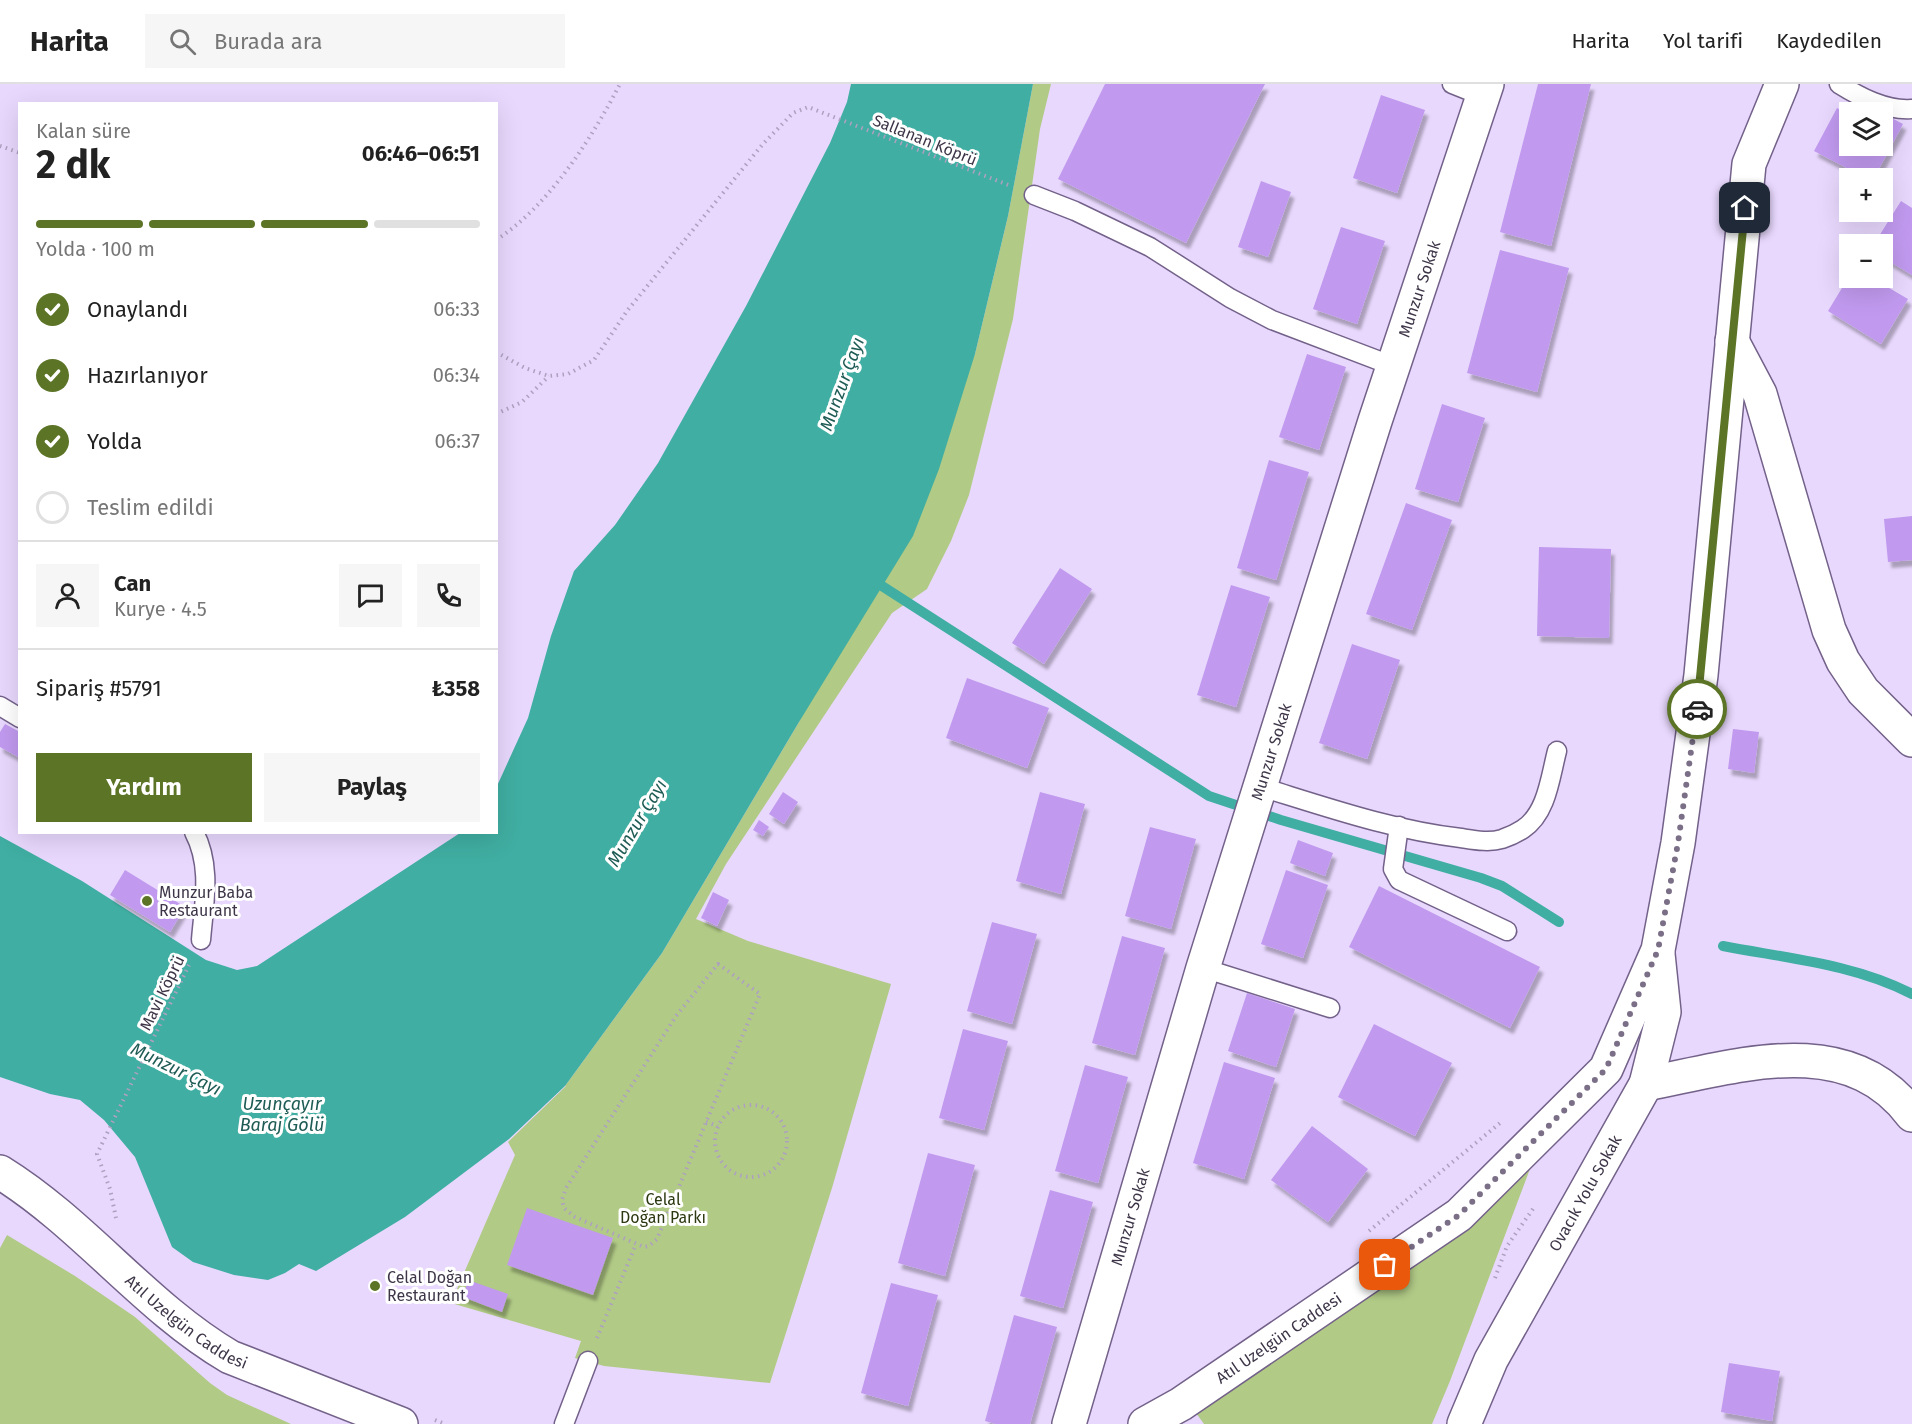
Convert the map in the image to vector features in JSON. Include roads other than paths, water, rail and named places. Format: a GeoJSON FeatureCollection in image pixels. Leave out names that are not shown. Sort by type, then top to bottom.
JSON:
{"type":"FeatureCollection","features":[{"type":"Feature","properties":{"kind":"street"},"geometry":{"type":"LineString","coordinates":[[1658,950],[1678,843],[1701,675],[1749,164],[1782,84]]}},
{"type":"Feature","properties":{"kind":"street","name":"Munzur Sokak"},"geometry":{"type":"LineString","coordinates":[[1069,1424],[1203,968],[1393,366],[1484,90]]}},
{"type":"Feature","properties":{"kind":"street"},"geometry":{"type":"LineString","coordinates":[[1732,341],[1760,394],[1828,630],[1843,661],[1863,691],[1912,740]]}},
{"type":"Feature","properties":{"kind":"street","name":"Ovacık Yolu Sokak"},"geometry":{"type":"LineString","coordinates":[[1464,1424],[1491,1360],[1646,1084],[1664,1012],[1658,950]]}},
{"type":"Feature","properties":{"kind":"street","name":"Atıl Uzelgün Caddesi"},"geometry":{"type":"LineString","coordinates":[[1145,1424],[1181,1404],[1459,1215],[1606,1069],[1658,950]]}},
{"type":"Feature","properties":{"kind":"street"},"geometry":{"type":"LineString","coordinates":[[1646,1084],[1763,1062],[1811,1060],[1841,1065],[1858,1071],[1877,1082],[1912,1115]]}},
{"type":"Feature","properties":{"kind":"street","name":"Atıl Uzelgün Caddesi"},"geometry":{"type":"LineString","coordinates":[[0,1172],[50,1207],[212,1347],[230,1357],[413,1420]]}},
{"type":"Feature","properties":{"kind":"lane"},"geometry":{"type":"LineString","coordinates":[[1452,84],[1484,90]]}},
{"type":"Feature","properties":{"kind":"lane"},"geometry":{"type":"LineString","coordinates":[[1839,84],[1882,105],[1904,110],[1912,109]]}},
{"type":"Feature","properties":{"kind":"lane"},"geometry":{"type":"LineString","coordinates":[[1034,195],[1075,211],[1150,247],[1230,298],[1272,320],[1393,366]]}},
{"type":"Feature","properties":{"kind":"lane"},"geometry":{"type":"LineString","coordinates":[[0,706],[18,717]]}},
{"type":"Feature","properties":{"kind":"lane"},"geometry":{"type":"LineString","coordinates":[[1261,787],[1360,817],[1436,835],[1484,841],[1502,839],[1523,829],[1536,815],[1544,800],[1557,751]]}},
{"type":"Feature","properties":{"kind":"lane"},"geometry":{"type":"LineString","coordinates":[[1399,826],[1395,876],[1403,883],[1507,932]]}},
{"type":"Feature","properties":{"kind":"lane"},"geometry":{"type":"LineString","coordinates":[[195,834],[203,854],[206,878],[201,940]]}},
{"type":"Feature","properties":{"kind":"lane"},"geometry":{"type":"LineString","coordinates":[[1203,968],[1330,1008]]}},
{"type":"Feature","properties":{"kind":"lane"},"geometry":{"type":"LineString","coordinates":[[564,1424],[588,1361]]}},
{"type":"Feature","properties":{"kind":"water","name":"Uzunçayır Baraj Gölü"},"geometry":{"type":"Polygon","coordinates":[[[851,84],[1033,84],[1008,216],[975,354],[939,469],[913,536],[662,953],[565,1086],[509,1139],[405,1217],[316,1271],[299,1264],[268,1280],[234,1275],[193,1262],[172,1247],[135,1157],[104,1120],[80,1100],[50,1094],[0,1077],[0,836],[82,881],[206,960],[237,970],[257,966],[458,834],[498,834],[498,784],[528,718],[551,636],[574,571],[615,525],[658,463],[746,306],[830,143],[847,102],[851,84]]]}},
{"type":"Feature","properties":{"kind":"waterway"},"geometry":{"type":"LineString","coordinates":[[869,580],[882,586],[1209,796],[1281,820],[1481,878],[1502,886],[1559,922]]}},
{"type":"Feature","properties":{"kind":"waterway"},"geometry":{"type":"LineString","coordinates":[[1723,946],[1843,969],[1890,984],[1912,994]]}},
{"type":"Feature","properties":{"kind":"place","name":"Munzur Baba Restaurant"},"geometry":{"type":"Point","coordinates":[147,901]}},
{"type":"Feature","properties":{"kind":"place","name":"Celal Doğan Restaurant"},"geometry":{"type":"Point","coordinates":[375,1286]}},
{"type":"Feature","properties":{"kind":"water label","name":"Munzur Çayı"},"geometry":{"type":"Point","coordinates":[842,384]}},
{"type":"Feature","properties":{"kind":"water label","name":"Munzur Çayı"},"geometry":{"type":"Point","coordinates":[637,823]}},
{"type":"Feature","properties":{"kind":"water label","name":"Munzur Çayı"},"geometry":{"type":"Point","coordinates":[176,1069]}},
{"type":"Feature","properties":{"kind":"park label","name":"Celal Doğan Parkı"},"geometry":{"type":"Point","coordinates":[663,1208]}}]}
